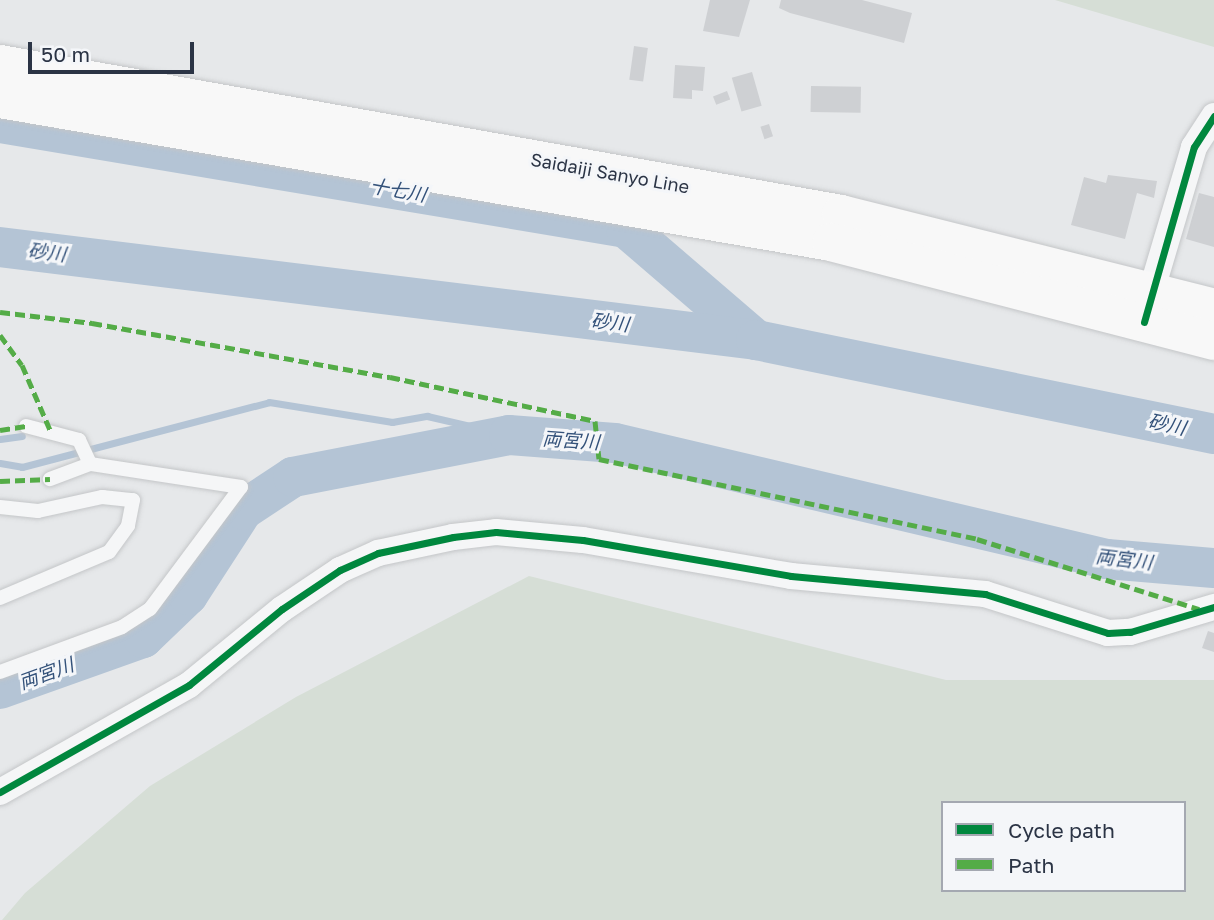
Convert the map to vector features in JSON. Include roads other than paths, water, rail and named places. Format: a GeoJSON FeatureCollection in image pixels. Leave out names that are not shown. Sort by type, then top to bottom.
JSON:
{"type":"FeatureCollection","features":[{"type":"Feature","properties":{"kind":"main road","name":"Saidaiji Sanyo Line"},"geometry":{"type":"LineString","coordinates":[[0,64],[841,214],[1147,307],[1214,341]]}},
{"type":"Feature","properties":{"kind":"main road","name":"Saidaiji Sanyo Line"},"geometry":{"type":"LineString","coordinates":[[0,99],[831,242],[1147,307],[1214,308]]}},
{"type":"Feature","properties":{"kind":"street"},"geometry":{"type":"LineString","coordinates":[[1147,307],[1194,147],[1214,116]]}},
{"type":"Feature","properties":{"kind":"street"},"geometry":{"type":"LineString","coordinates":[[0,792],[189,685],[340,570],[378,553],[453,537],[496,532],[583,540],[791,576],[985,594],[1108,633],[1130,632],[1214,607]]}},
{"type":"Feature","properties":{"kind":"lane"},"geometry":{"type":"LineString","coordinates":[[26,426],[79,440],[90,464]]}},
{"type":"Feature","properties":{"kind":"lane"},"geometry":{"type":"LineString","coordinates":[[0,671],[122,627],[150,609],[241,486],[90,464],[50,479]]}},
{"type":"Feature","properties":{"kind":"lane"},"geometry":{"type":"LineString","coordinates":[[0,507],[38,511],[102,497],[132,500],[128,526],[109,552],[0,598]]}},
{"type":"Feature","properties":{"kind":"waterway","name":"十七川"},"geometry":{"type":"LineString","coordinates":[[0,123],[626,228],[756,340]]}},
{"type":"Feature","properties":{"kind":"waterway","name":"砂川"},"geometry":{"type":"LineString","coordinates":[[0,247],[756,340],[1214,434]]}},
{"type":"Feature","properties":{"kind":"waterway"},"geometry":{"type":"LineString","coordinates":[[0,463],[22,467],[269,402],[392,422],[427,416],[509,435]]}},
{"type":"Feature","properties":{"kind":"waterway","name":"両宮川"},"geometry":{"type":"LineString","coordinates":[[0,689],[143,638],[188,595],[243,510],[293,477],[509,435],[615,443],[1107,559],[1214,568]]}},
{"type":"Feature","properties":{"kind":"waterway"},"geometry":{"type":"LineString","coordinates":[[0,439],[22,436]]}}]}
